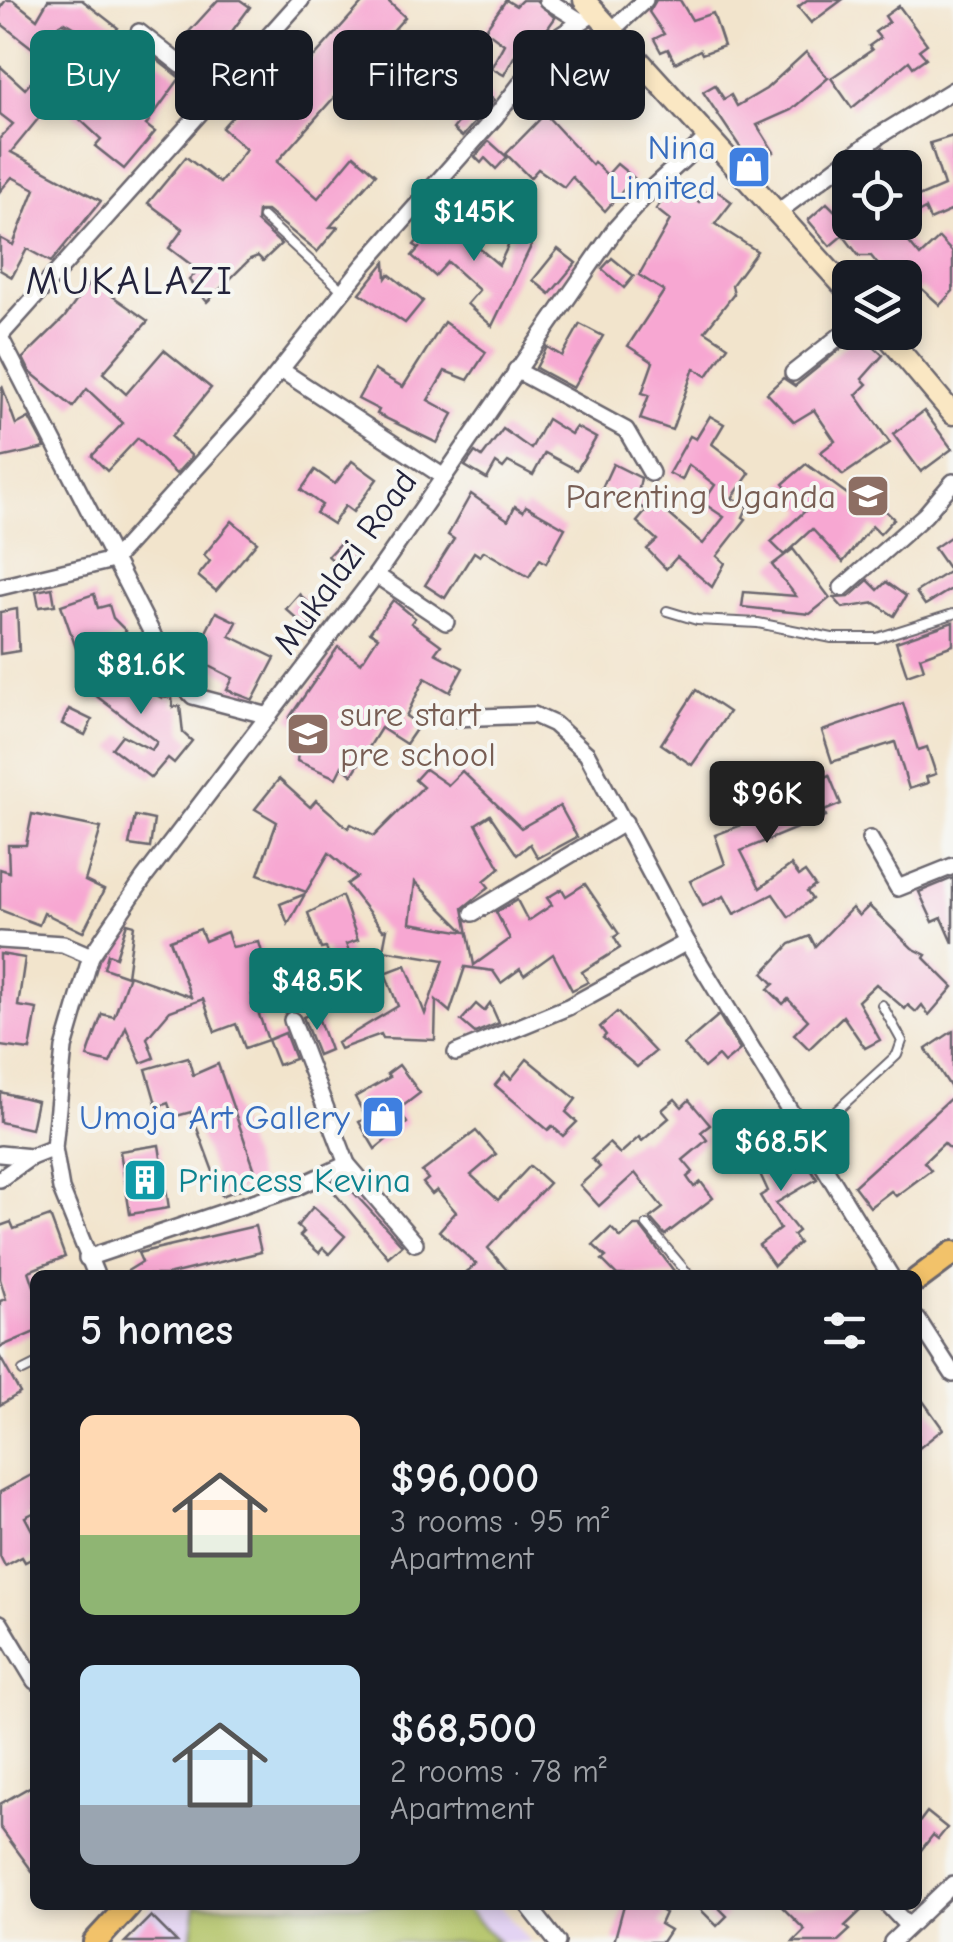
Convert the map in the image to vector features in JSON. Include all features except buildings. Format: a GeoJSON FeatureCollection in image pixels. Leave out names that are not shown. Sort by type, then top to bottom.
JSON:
{"type":"FeatureCollection","features":[{"type":"Feature","properties":{"kind":"main road"},"geometry":{"type":"LineString","coordinates":[[586,11],[612,30]]}},
{"type":"Feature","properties":{"kind":"main road"},"geometry":{"type":"LineString","coordinates":[[645,66],[832,273]]}},
{"type":"Feature","properties":{"kind":"main road"},"geometry":{"type":"LineString","coordinates":[[899,350],[953,414]]}},
{"type":"Feature","properties":{"kind":"main road"},"geometry":{"type":"LineString","coordinates":[[922,1276],[953,1253]]}},
{"type":"Feature","properties":{"kind":"main road"},"geometry":{"type":"LineString","coordinates":[[95,1942],[125,1910]]}},
{"type":"Feature","properties":{"kind":"street"},"geometry":{"type":"LineString","coordinates":[[275,30],[301,0]]}},
{"type":"Feature","properties":{"kind":"street"},"geometry":{"type":"LineString","coordinates":[[547,0],[586,11]]}},
{"type":"Feature","properties":{"kind":"street"},"geometry":{"type":"LineString","coordinates":[[612,30],[645,0]]}},
{"type":"Feature","properties":{"kind":"street"},"geometry":{"type":"LineString","coordinates":[[0,587],[113,560],[202,465],[343,291],[484,130],[554,39],[586,11]]}},
{"type":"Feature","properties":{"kind":"street"},"geometry":{"type":"LineString","coordinates":[[155,45],[175,60]]}},
{"type":"Feature","properties":{"kind":"street"},"geometry":{"type":"LineString","coordinates":[[778,212],[880,135],[953,90]]}},
{"type":"Feature","properties":{"kind":"street"},"geometry":{"type":"LineString","coordinates":[[195,120],[0,337],[113,560],[183,687],[203,699],[269,716]]}},
{"type":"Feature","properties":{"kind":"street","name":"Mukalazi Road"},"geometry":{"type":"LineString","coordinates":[[93,1270],[61,1189],[54,1148],[64,1048],[91,956],[144,878],[376,575],[616,228],[652,188],[709,136]]}},
{"type":"Feature","properties":{"kind":"street"},"geometry":{"type":"LineString","coordinates":[[793,373],[832,342]]}},
{"type":"Feature","properties":{"kind":"street"},"geometry":{"type":"LineString","coordinates":[[280,370],[444,477]]}},
{"type":"Feature","properties":{"kind":"street"},"geometry":{"type":"LineString","coordinates":[[516,370],[626,430],[651,473]]}},
{"type":"Feature","properties":{"kind":"street"},"geometry":{"type":"LineString","coordinates":[[842,588],[925,515],[953,482]]}},
{"type":"Feature","properties":{"kind":"street"},"geometry":{"type":"LineString","coordinates":[[376,575],[446,622]]}},
{"type":"Feature","properties":{"kind":"street"},"geometry":{"type":"LineString","coordinates":[[454,718],[534,716],[554,724],[587,754],[687,942],[887,1270]]}},
{"type":"Feature","properties":{"kind":"street"},"geometry":{"type":"LineString","coordinates":[[473,913],[625,822]]}},
{"type":"Feature","properties":{"kind":"street"},"geometry":{"type":"LineString","coordinates":[[870,839],[898,888],[953,866]]}},
{"type":"Feature","properties":{"kind":"street"},"geometry":{"type":"LineString","coordinates":[[0,940],[63,944],[91,956]]}},
{"type":"Feature","properties":{"kind":"street"},"geometry":{"type":"LineString","coordinates":[[456,1053],[568,1007],[687,942]]}},
{"type":"Feature","properties":{"kind":"street"},"geometry":{"type":"LineString","coordinates":[[292,1020],[347,1164],[415,1244]]}},
{"type":"Feature","properties":{"kind":"street"},"geometry":{"type":"LineString","coordinates":[[0,1179],[31,1157],[54,1148]]}},
{"type":"Feature","properties":{"kind":"street"},"geometry":{"type":"LineString","coordinates":[[0,1154],[31,1157]]}},
{"type":"Feature","properties":{"kind":"street"},"geometry":{"type":"LineString","coordinates":[[87,1258],[295,1188],[347,1164]]}},
{"type":"Feature","properties":{"kind":"street"},"geometry":{"type":"LineString","coordinates":[[922,1326],[953,1374]]}},
{"type":"Feature","properties":{"kind":"street"},"geometry":{"type":"LineString","coordinates":[[0,1623],[30,1673]]}},
{"type":"Feature","properties":{"kind":"street"},"geometry":{"type":"LineString","coordinates":[[892,1942],[953,1884]]}},
{"type":"Feature","properties":{"kind":"street"},"geometry":{"type":"LineString","coordinates":[[532,1910],[557,1942]]}},
{"type":"Feature","properties":{"kind":"street"},"geometry":{"type":"LineString","coordinates":[[893,1910],[908,1925]]}},
{"type":"Feature","properties":{"kind":"lane"},"geometry":{"type":"LineString","coordinates":[[263,217],[343,291]]}},
{"type":"Feature","properties":{"kind":"lane"},"geometry":{"type":"LineString","coordinates":[[667,610],[697,620],[758,622],[832,638],[877,638],[953,614]]}},
{"type":"Feature","properties":{"kind":"lane"},"geometry":{"type":"LineString","coordinates":[[806,1138],[897,1055],[902,1041],[882,1005]]}},
{"type":"Feature","properties":{"kind":"lane"},"geometry":{"type":"LineString","coordinates":[[647,1225],[684,1270]]}},
{"type":"Feature","properties":{"kind":"lane"},"geometry":{"type":"LineString","coordinates":[[22,1371],[30,1367]]}},
{"type":"Feature","properties":{"kind":"shaded area"},"geometry":{"type":"Polygon","coordinates":[[[149,1910],[503,1910],[530,1942],[118,1942],[149,1910]]]}},
{"type":"Feature","properties":{"kind":"green space"},"geometry":{"type":"Polygon","coordinates":[[[195,1910],[467,1910],[498,1942],[191,1942],[195,1910]]]}},
{"type":"Feature","properties":{"kind":"place","name":"Nina Limited"},"geometry":{"type":"Point","coordinates":[749,167]}},
{"type":"Feature","properties":{"kind":"place","name":"Parenting Uganda"},"geometry":{"type":"Point","coordinates":[868,496]}},
{"type":"Feature","properties":{"kind":"place","name":"sure start pre school"},"geometry":{"type":"Point","coordinates":[308,734]}},
{"type":"Feature","properties":{"kind":"place","name":"Umoja Art Gallery"},"geometry":{"type":"Point","coordinates":[383,1117]}},
{"type":"Feature","properties":{"kind":"place","name":"Princess Kevina"},"geometry":{"type":"Point","coordinates":[145,1180]}},
{"type":"Feature","properties":{"kind":"district","name":"MUKALAZI"},"geometry":{"type":"Point","coordinates":[130,281]}}]}
